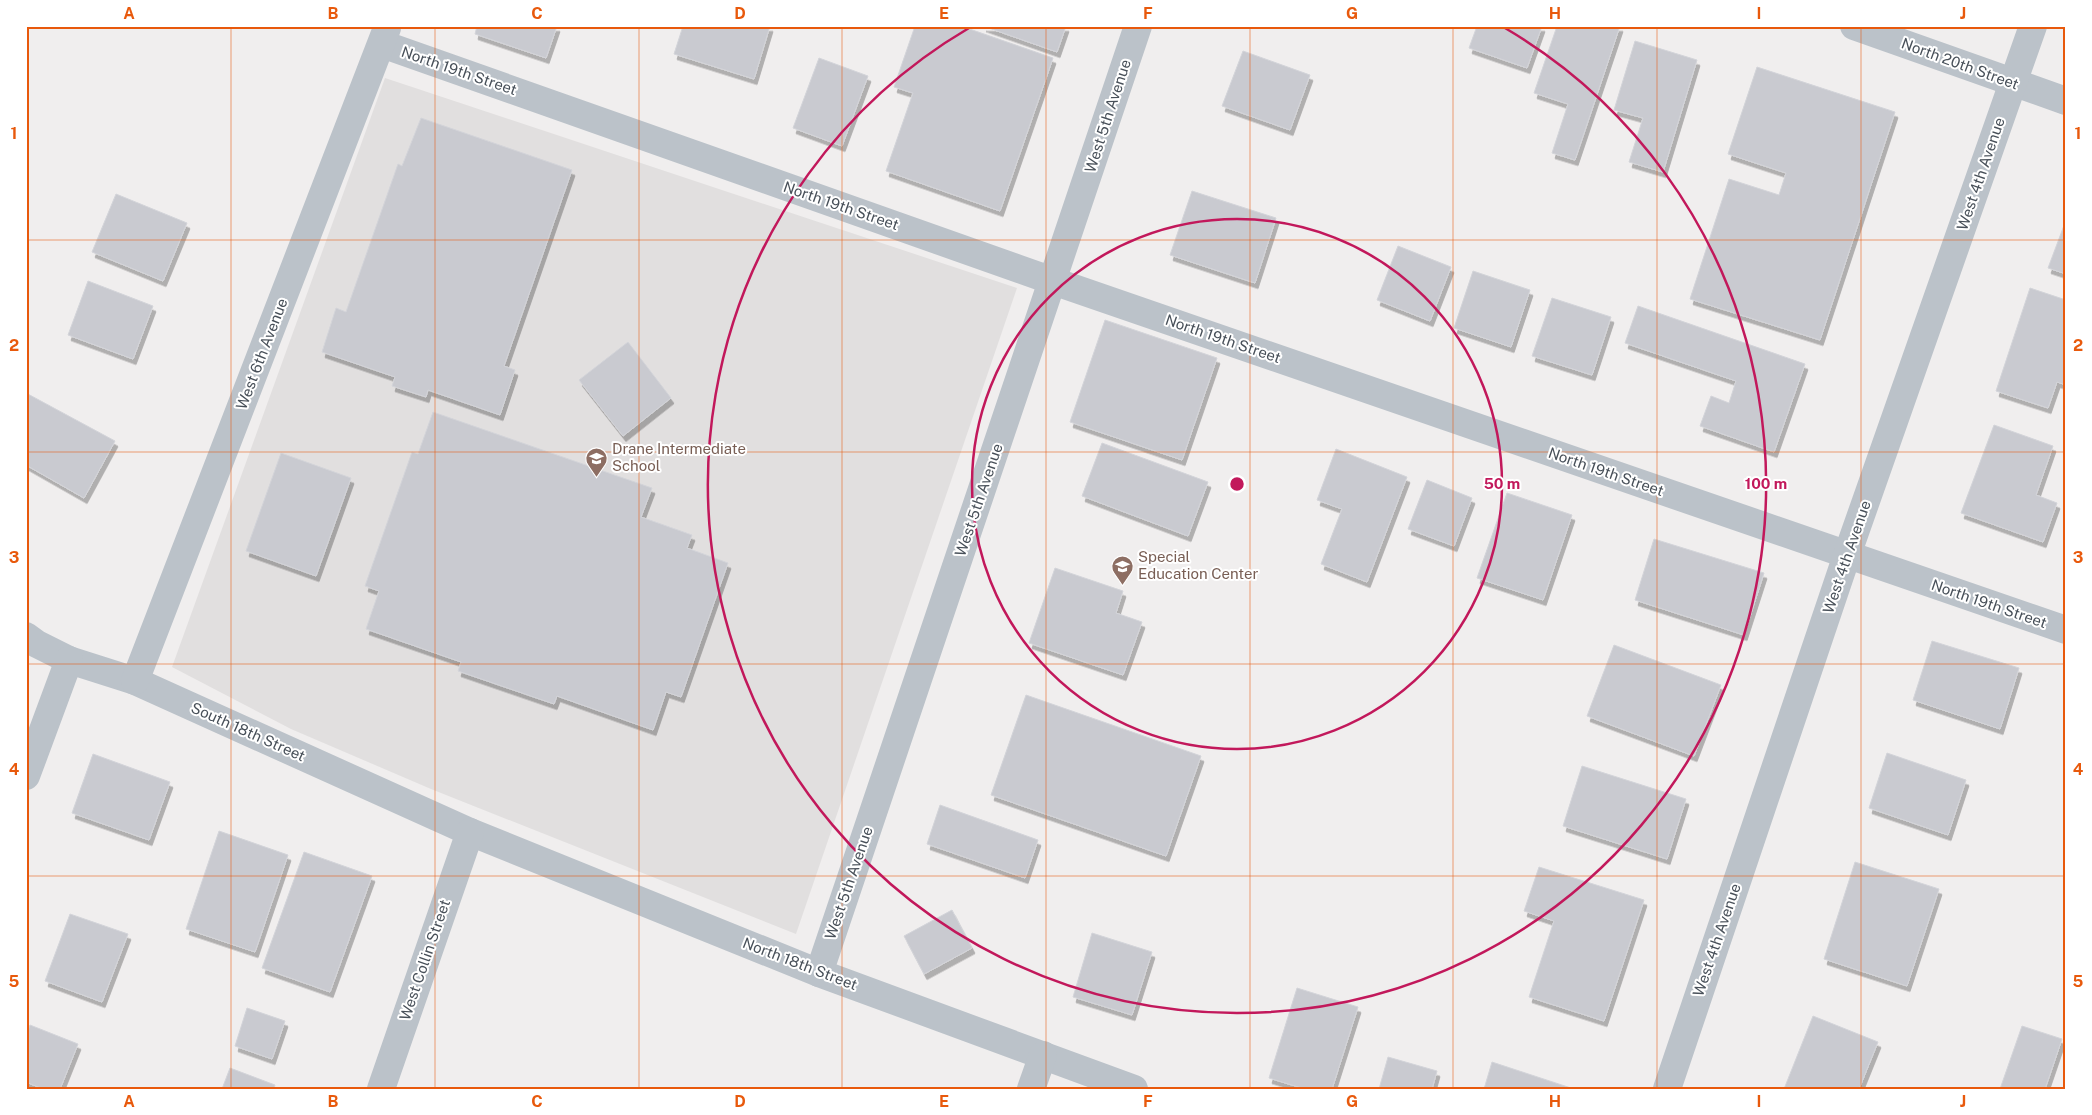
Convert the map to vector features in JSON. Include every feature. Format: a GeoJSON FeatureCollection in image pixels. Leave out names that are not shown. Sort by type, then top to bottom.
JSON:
{"type":"FeatureCollection","features":[{"type":"Feature","properties":{"kind":"street","name":"West 5th Avenue"},"geometry":{"type":"LineString","coordinates":[[819,973],[1138,26]]}},
{"type":"Feature","properties":{"kind":"street","name":"North 20th Street"},"geometry":{"type":"LineString","coordinates":[[1854,26],[2066,101]]}},
{"type":"Feature","properties":{"kind":"street","name":"West 4th Avenue"},"geometry":{"type":"LineString","coordinates":[[1667,1089],[1847,555],[2032,26]]}},
{"type":"Feature","properties":{"kind":"street","name":"North 19th Street"},"geometry":{"type":"LineString","coordinates":[[385,35],[1053,280],[2066,630]]}},
{"type":"Feature","properties":{"kind":"street","name":"West 6th Avenue"},"geometry":{"type":"LineString","coordinates":[[135,681],[385,35]]}},
{"type":"Feature","properties":{"kind":"street","name":"South 18th Street"},"geometry":{"type":"LineString","coordinates":[[26,636],[37,644],[69,660],[135,681],[470,832]]}},
{"type":"Feature","properties":{"kind":"street"},"geometry":{"type":"LineString","coordinates":[[26,776],[69,660]]}},
{"type":"Feature","properties":{"kind":"street","name":"North 18th Street"},"geometry":{"type":"LineString","coordinates":[[470,832],[819,973],[1134,1089]]}},
{"type":"Feature","properties":{"kind":"street","name":"West Collin Street"},"geometry":{"type":"LineString","coordinates":[[381,1089],[470,832]]}},
{"type":"Feature","properties":{"kind":"street"},"geometry":{"type":"LineString","coordinates":[[1031,1089],[1043,1056]]}},
{"type":"Feature","properties":{"kind":"shaded area","name":"Drane Intermediate School"},"geometry":{"type":"Polygon","coordinates":[[[385,78],[1017,288],[796,934],[431,789],[291,729],[172,667],[385,78]]]}},
{"type":"Feature","properties":{"kind":"building"},"geometry":{"type":"Polygon","coordinates":[[[477,26],[557,26],[546,58],[475,34],[477,26]]]}},
{"type":"Feature","properties":{"kind":"building"},"geometry":{"type":"Polygon","coordinates":[[[683,26],[770,26],[754,79],[674,54],[683,26]]]}},
{"type":"Feature","properties":{"kind":"building"},"geometry":{"type":"Polygon","coordinates":[[[915,26],[961,26],[1053,58],[1000,211],[886,171],[913,93],[894,87],[915,26]]]}},
{"type":"Feature","properties":{"kind":"building"},"geometry":{"type":"Polygon","coordinates":[[[983,26],[1066,26],[1057,52],[983,26]]]}},
{"type":"Feature","properties":{"kind":"building"},"geometry":{"type":"Polygon","coordinates":[[[1477,26],[1542,26],[1527,68],[1469,48],[1477,26]]]}},
{"type":"Feature","properties":{"kind":"building"},"geometry":{"type":"Polygon","coordinates":[[[1557,26],[1620,26],[1575,160],[1552,153],[1568,104],[1534,93],[1557,26]]]}},
{"type":"Feature","properties":{"kind":"building"},"geometry":{"type":"Polygon","coordinates":[[[1635,41],[1697,60],[1663,172],[1629,162],[1643,118],[1614,110],[1635,41]]]}},
{"type":"Feature","properties":{"kind":"building"},"geometry":{"type":"Polygon","coordinates":[[[1243,51],[1310,75],[1290,130],[1222,106],[1243,51]]]}},
{"type":"Feature","properties":{"kind":"building"},"geometry":{"type":"Polygon","coordinates":[[[819,58],[868,76],[842,146],[793,128],[819,58]]]}},
{"type":"Feature","properties":{"kind":"building"},"geometry":{"type":"Polygon","coordinates":[[[1757,67],[1895,112],[1820,340],[1690,299],[1729,179],[1779,195],[1786,173],[1728,154],[1757,67]]]}},
{"type":"Feature","properties":{"kind":"building"},"geometry":{"type":"Polygon","coordinates":[[[421,118],[572,170],[504,366],[515,370],[500,415],[428,390],[426,397],[392,386],[395,377],[322,352],[336,308],[346,312],[398,164],[402,166],[421,118]]]}},
{"type":"Feature","properties":{"kind":"building"},"geometry":{"type":"Polygon","coordinates":[[[1192,191],[1276,218],[1255,283],[1170,255],[1192,191]]]}},
{"type":"Feature","properties":{"kind":"building"},"geometry":{"type":"Polygon","coordinates":[[[116,194],[187,223],[163,281],[92,252],[116,194]]]}},
{"type":"Feature","properties":{"kind":"building"},"geometry":{"type":"Polygon","coordinates":[[[2066,220],[2066,274],[2048,268],[2066,220]]]}},
{"type":"Feature","properties":{"kind":"building"},"geometry":{"type":"Polygon","coordinates":[[[1398,246],[1451,267],[1430,321],[1377,300],[1398,246]]]}},
{"type":"Feature","properties":{"kind":"building"},"geometry":{"type":"Polygon","coordinates":[[[1473,271],[1530,290],[1511,347],[1454,328],[1473,271]]]}},
{"type":"Feature","properties":{"kind":"building"},"geometry":{"type":"Polygon","coordinates":[[[88,281],[153,306],[133,359],[68,335],[88,281]]]}},
{"type":"Feature","properties":{"kind":"building"},"geometry":{"type":"Polygon","coordinates":[[[2030,288],[2066,300],[2066,385],[2057,382],[2048,408],[1996,391],[2030,288]]]}},
{"type":"Feature","properties":{"kind":"building"},"geometry":{"type":"Polygon","coordinates":[[[1552,298],[1611,317],[1592,375],[1532,356],[1552,298]]]}},
{"type":"Feature","properties":{"kind":"building"},"geometry":{"type":"Polygon","coordinates":[[[1638,306],[1805,364],[1774,452],[1700,426],[1711,396],[1729,403],[1736,381],[1625,343],[1638,306]]]}},
{"type":"Feature","properties":{"kind":"building"},"geometry":{"type":"Polygon","coordinates":[[[1105,320],[1217,358],[1182,460],[1070,422],[1105,320]]]}},
{"type":"Feature","properties":{"kind":"building"},"geometry":{"type":"Polygon","coordinates":[[[628,342],[671,398],[623,436],[579,380],[628,342]]]}},
{"type":"Feature","properties":{"kind":"building"},"geometry":{"type":"Polygon","coordinates":[[[26,393],[115,441],[84,498],[26,465],[26,393]]]}},
{"type":"Feature","properties":{"kind":"building"},"geometry":{"type":"Polygon","coordinates":[[[433,412],[652,488],[641,517],[692,535],[687,548],[728,563],[681,697],[666,692],[653,730],[557,696],[554,704],[458,671],[461,662],[366,629],[379,591],[365,586],[412,452],[418,454],[433,412]]]}},
{"type":"Feature","properties":{"kind":"building"},"geometry":{"type":"Polygon","coordinates":[[[1994,425],[2053,446],[2036,495],[2057,503],[2043,542],[1961,513],[1994,425]]]}},
{"type":"Feature","properties":{"kind":"building"},"geometry":{"type":"Polygon","coordinates":[[[1102,443],[1208,482],[1188,536],[1082,496],[1102,443]]]}},
{"type":"Feature","properties":{"kind":"building"},"geometry":{"type":"Polygon","coordinates":[[[1336,449],[1407,477],[1367,582],[1321,564],[1342,509],[1317,500],[1336,449]]]}},
{"type":"Feature","properties":{"kind":"building"},"geometry":{"type":"Polygon","coordinates":[[[281,453],[351,478],[316,576],[246,551],[281,453]]]}},
{"type":"Feature","properties":{"kind":"building"},"geometry":{"type":"Polygon","coordinates":[[[1427,480],[1472,498],[1454,546],[1408,529],[1427,480]]]}},
{"type":"Feature","properties":{"kind":"building"},"geometry":{"type":"Polygon","coordinates":[[[1507,493],[1572,515],[1543,600],[1477,578],[1507,493]]]}},
{"type":"Feature","properties":{"kind":"building"},"geometry":{"type":"Polygon","coordinates":[[[1654,539],[1764,573],[1744,635],[1635,600],[1654,539]]]}},
{"type":"Feature","properties":{"kind":"building"},"geometry":{"type":"Polygon","coordinates":[[[1055,568],[1123,591],[1116,613],[1142,622],[1123,675],[1029,643],[1055,568]]]}},
{"type":"Feature","properties":{"kind":"building"},"geometry":{"type":"Polygon","coordinates":[[[1932,641],[2019,668],[2000,729],[1913,700],[1932,641]]]}},
{"type":"Feature","properties":{"kind":"building"},"geometry":{"type":"Polygon","coordinates":[[[1614,645],[1721,685],[1694,756],[1587,716],[1614,645]]]}},
{"type":"Feature","properties":{"kind":"building"},"geometry":{"type":"Polygon","coordinates":[[[1026,695],[1201,756],[1166,856],[991,795],[1026,695]]]}},
{"type":"Feature","properties":{"kind":"building"},"geometry":{"type":"Polygon","coordinates":[[[1887,753],[1966,780],[1948,835],[1869,808],[1887,753]]]}},
{"type":"Feature","properties":{"kind":"building"},"geometry":{"type":"Polygon","coordinates":[[[93,754],[170,782],[149,840],[72,813],[93,754]]]}},
{"type":"Feature","properties":{"kind":"building"},"geometry":{"type":"Polygon","coordinates":[[[1582,766],[1686,799],[1667,859],[1563,826],[1582,766]]]}},
{"type":"Feature","properties":{"kind":"building"},"geometry":{"type":"Polygon","coordinates":[[[940,805],[1038,840],[1025,878],[927,844],[940,805]]]}},
{"type":"Feature","properties":{"kind":"building"},"geometry":{"type":"Polygon","coordinates":[[[219,831],[288,855],[255,952],[186,929],[219,831]]]}},
{"type":"Feature","properties":{"kind":"building"},"geometry":{"type":"Polygon","coordinates":[[[304,852],[372,876],[330,992],[262,968],[304,852]]]}},
{"type":"Feature","properties":{"kind":"building"},"geometry":{"type":"Polygon","coordinates":[[[1855,862],[1939,889],[1907,986],[1824,959],[1855,862]]]}},
{"type":"Feature","properties":{"kind":"building"},"geometry":{"type":"Polygon","coordinates":[[[1539,867],[1644,900],[1604,1021],[1529,997],[1554,921],[1524,911],[1539,867]]]}},
{"type":"Feature","properties":{"kind":"building"},"geometry":{"type":"Polygon","coordinates":[[[952,910],[972,948],[924,974],[904,936],[952,910]]]}},
{"type":"Feature","properties":{"kind":"building"},"geometry":{"type":"Polygon","coordinates":[[[70,914],[128,934],[102,1002],[45,981],[70,914]]]}},
{"type":"Feature","properties":{"kind":"building"},"geometry":{"type":"Polygon","coordinates":[[[1092,933],[1152,952],[1132,1015],[1073,997],[1092,933]]]}},
{"type":"Feature","properties":{"kind":"building"},"geometry":{"type":"Polygon","coordinates":[[[1297,988],[1358,1007],[1332,1089],[1305,1089],[1269,1078],[1297,988]]]}},
{"type":"Feature","properties":{"kind":"building"},"geometry":{"type":"Polygon","coordinates":[[[247,1008],[285,1021],[272,1059],[235,1046],[247,1008]]]}},
{"type":"Feature","properties":{"kind":"building"},"geometry":{"type":"Polygon","coordinates":[[[1813,1016],[1878,1042],[1859,1089],[1784,1089],[1813,1016]]]}},
{"type":"Feature","properties":{"kind":"building"},"geometry":{"type":"Polygon","coordinates":[[[30,1025],[78,1044],[60,1089],[43,1089],[26,1082],[26,1036],[30,1025]]]}},
{"type":"Feature","properties":{"kind":"building"},"geometry":{"type":"Polygon","coordinates":[[[2022,1026],[2062,1039],[2045,1089],[2000,1089],[2022,1026]]]}},
{"type":"Feature","properties":{"kind":"building"},"geometry":{"type":"Polygon","coordinates":[[[1388,1057],[1437,1071],[1432,1089],[1379,1089],[1388,1057]]]}},
{"type":"Feature","properties":{"kind":"building"},"geometry":{"type":"Polygon","coordinates":[[[1492,1062],[1574,1089],[1484,1089],[1492,1062]]]}},
{"type":"Feature","properties":{"kind":"building"},"geometry":{"type":"Polygon","coordinates":[[[230,1068],[275,1085],[274,1089],[222,1089],[230,1068]]]}},
{"type":"Feature","properties":{"kind":"place","name":"Drane Intermediate School"},"geometry":{"type":"Point","coordinates":[596,477]}},
{"type":"Feature","properties":{"kind":"place","name":"Special Education Center"},"geometry":{"type":"Point","coordinates":[1122,585]}}]}
